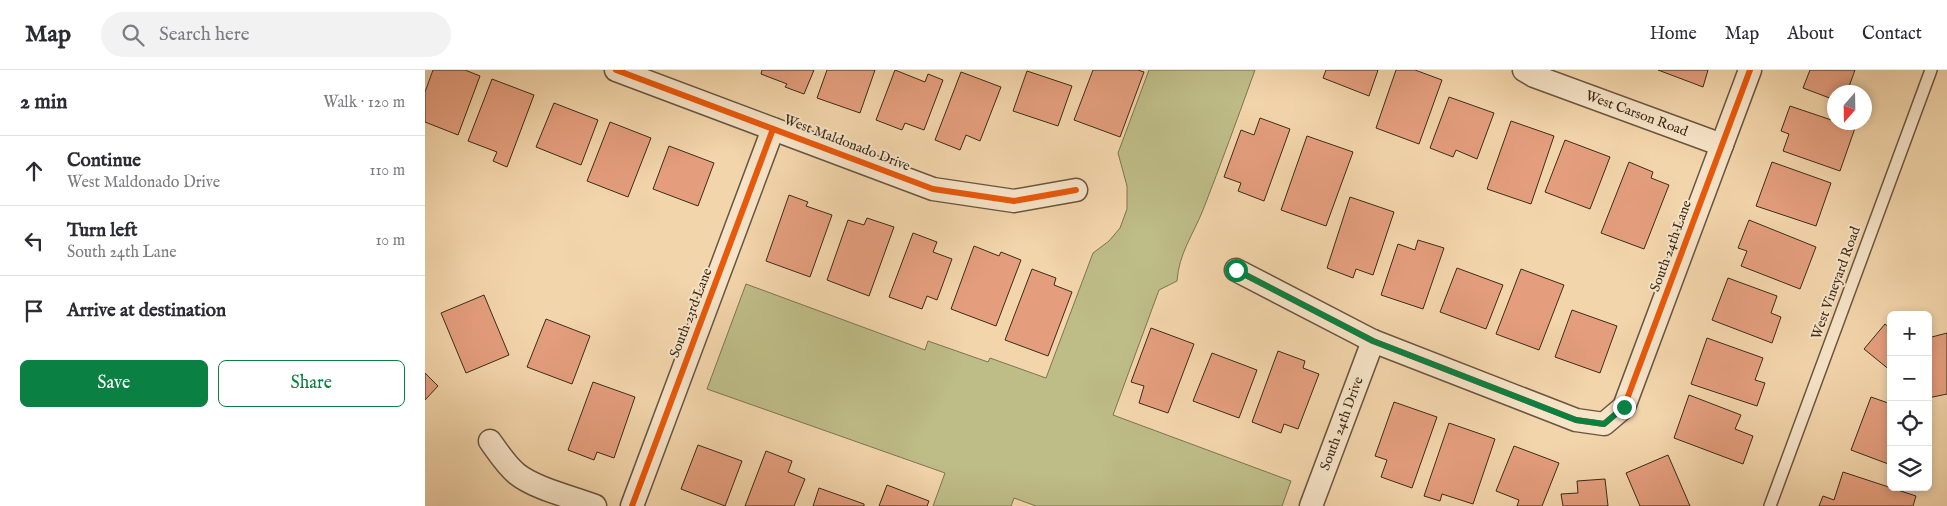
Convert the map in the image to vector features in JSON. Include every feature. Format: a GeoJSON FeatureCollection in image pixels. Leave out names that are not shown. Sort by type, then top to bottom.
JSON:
{"type":"FeatureCollection","features":[{"type":"Feature","properties":{"kind":"street","name":"West Maldonado Drive"},"geometry":{"type":"LineString","coordinates":[[616,70],[933,189],[1013,201],[1076,190]]}},
{"type":"Feature","properties":{"kind":"street","name":"West Carson Road"},"geometry":{"type":"LineString","coordinates":[[1524,70],[1534,76],[1722,145]]}},
{"type":"Feature","properties":{"kind":"street","name":"South 24th Lane"},"geometry":{"type":"LineString","coordinates":[[1373,341],[1576,420],[1604,424],[1624,407],[1750,70]]}},
{"type":"Feature","properties":{"kind":"street","name":"South 23rd Lane"},"geometry":{"type":"LineString","coordinates":[[632,506],[773,129]]}},
{"type":"Feature","properties":{"kind":"street"},"geometry":{"type":"LineString","coordinates":[[1236,270],[1373,341]]}},
{"type":"Feature","properties":{"kind":"street","name":"South 24th Drive"},"geometry":{"type":"LineString","coordinates":[[1311,506],[1373,341]]}},
{"type":"Feature","properties":{"kind":"street"},"geometry":{"type":"LineString","coordinates":[[490,441],[511,468],[528,482],[595,506]]}},
{"type":"Feature","properties":{"kind":"lane","name":"West Vineyard Road"},"geometry":{"type":"LineString","coordinates":[[1770,506],[1931,70]]}},
{"type":"Feature","properties":{"kind":"shaded area"},"geometry":{"type":"Polygon","coordinates":[[[1149,70],[1255,70],[1203,210],[1183,253],[1177,281],[1159,290],[1113,415],[1291,481],[1282,506],[1036,506],[1014,498],[1011,506],[933,506],[945,473],[707,389],[746,284],[925,350],[928,341],[988,362],[990,358],[1046,378],[1093,253],[1109,241],[1120,228],[1127,209],[1127,186],[1118,153],[1149,70]]]}},
{"type":"Feature","properties":{"kind":"building"},"geometry":{"type":"Polygon","coordinates":[[[433,70],[465,70],[480,76],[458,135],[425,122],[425,92],[433,70]]]}},
{"type":"Feature","properties":{"kind":"building"},"geometry":{"type":"Polygon","coordinates":[[[762,70],[814,70],[804,94],[785,87],[787,84],[761,74],[762,70]]]}},
{"type":"Feature","properties":{"kind":"building"},"geometry":{"type":"Polygon","coordinates":[[[827,70],[875,70],[860,113],[817,98],[827,70]]]}},
{"type":"Feature","properties":{"kind":"building"},"geometry":{"type":"Polygon","coordinates":[[[895,70],[925,82],[928,74],[943,80],[924,130],[905,123],[902,130],[876,120],[895,70]]]}},
{"type":"Feature","properties":{"kind":"building"},"geometry":{"type":"Polygon","coordinates":[[[1093,70],[1138,70],[1144,72],[1120,137],[1074,120],[1093,70]]]}},
{"type":"Feature","properties":{"kind":"building"},"geometry":{"type":"Polygon","coordinates":[[[1326,70],[1378,70],[1369,96],[1323,78],[1326,70]]]}},
{"type":"Feature","properties":{"kind":"building"},"geometry":{"type":"Polygon","coordinates":[[[1396,70],[1415,70],[1442,80],[1419,144],[1376,128],[1396,70]]]}},
{"type":"Feature","properties":{"kind":"building"},"geometry":{"type":"Polygon","coordinates":[[[1658,70],[1708,70],[1703,87],[1658,70]]]}},
{"type":"Feature","properties":{"kind":"building"},"geometry":{"type":"Polygon","coordinates":[[[1810,70],[1855,70],[1850,85],[1827,85],[1827,97],[1803,88],[1810,70]]]}},
{"type":"Feature","properties":{"kind":"building"},"geometry":{"type":"Polygon","coordinates":[[[1027,71],[1072,86],[1058,126],[1013,111],[1027,71]]]}},
{"type":"Feature","properties":{"kind":"building"},"geometry":{"type":"Polygon","coordinates":[[[961,72],[1001,87],[980,141],[966,135],[960,150],[935,140],[961,72]]]}},
{"type":"Feature","properties":{"kind":"building"},"geometry":{"type":"Polygon","coordinates":[[[492,79],[534,95],[507,167],[493,161],[497,152],[468,141],[492,79]]]}},
{"type":"Feature","properties":{"kind":"building"},"geometry":{"type":"Polygon","coordinates":[[[1449,97],[1494,113],[1477,159],[1456,150],[1453,157],[1430,148],[1449,97]]]}},
{"type":"Feature","properties":{"kind":"building"},"geometry":{"type":"Polygon","coordinates":[[[554,103],[598,120],[581,165],[536,147],[554,103]]]}},
{"type":"Feature","properties":{"kind":"building"},"geometry":{"type":"Polygon","coordinates":[[[1790,106],[1827,119],[1827,130],[1854,130],[1840,171],[1783,151],[1789,134],[1781,131],[1790,106]]]}},
{"type":"Feature","properties":{"kind":"building"},"geometry":{"type":"Polygon","coordinates":[[[1260,118],[1290,129],[1264,201],[1238,191],[1241,183],[1224,177],[1241,130],[1254,135],[1260,118]]]}},
{"type":"Feature","properties":{"kind":"building"},"geometry":{"type":"Polygon","coordinates":[[[1511,121],[1554,136],[1531,204],[1487,189],[1511,121]]]}},
{"type":"Feature","properties":{"kind":"building"},"geometry":{"type":"Polygon","coordinates":[[[610,122],[651,138],[628,197],[587,181],[610,122]]]}},
{"type":"Feature","properties":{"kind":"building"},"geometry":{"type":"Polygon","coordinates":[[[1307,136],[1353,152],[1326,226],[1281,210],[1307,136]]]}},
{"type":"Feature","properties":{"kind":"building"},"geometry":{"type":"Polygon","coordinates":[[[1565,140],[1610,157],[1590,209],[1545,192],[1565,140]]]}},
{"type":"Feature","properties":{"kind":"building"},"geometry":{"type":"Polygon","coordinates":[[[669,146],[714,163],[698,206],[653,189],[669,146]]]}},
{"type":"Feature","properties":{"kind":"building"},"geometry":{"type":"Polygon","coordinates":[[[1629,162],[1653,172],[1651,178],[1669,185],[1644,249],[1601,233],[1629,162]]]}},
{"type":"Feature","properties":{"kind":"building"},"geometry":{"type":"Polygon","coordinates":[[[1772,162],[1831,183],[1816,226],[1756,206],[1772,162]]]}},
{"type":"Feature","properties":{"kind":"building"},"geometry":{"type":"Polygon","coordinates":[[[789,195],[808,202],[806,206],[832,215],[810,277],[766,261],[789,195]]]}},
{"type":"Feature","properties":{"kind":"building"},"geometry":{"type":"Polygon","coordinates":[[[1350,197],[1394,212],[1373,275],[1356,269],[1353,278],[1327,268],[1350,197]]]}},
{"type":"Feature","properties":{"kind":"building"},"geometry":{"type":"Polygon","coordinates":[[[867,218],[894,227],[869,296],[827,280],[848,220],[864,225],[867,218]]]}},
{"type":"Feature","properties":{"kind":"building"},"geometry":{"type":"Polygon","coordinates":[[[1749,220],[1816,247],[1800,289],[1741,266],[1747,251],[1738,248],[1749,220]]]}},
{"type":"Feature","properties":{"kind":"building"},"geometry":{"type":"Polygon","coordinates":[[[913,233],[937,242],[933,252],[952,259],[937,300],[927,296],[922,309],[889,297],[913,233]]]}},
{"type":"Feature","properties":{"kind":"building"},"geometry":{"type":"Polygon","coordinates":[[[1418,240],[1444,248],[1423,309],[1381,295],[1398,244],[1415,250],[1418,240]]]}},
{"type":"Feature","properties":{"kind":"building"},"geometry":{"type":"Polygon","coordinates":[[[974,246],[999,256],[1001,252],[1021,260],[996,326],[951,309],[974,246]]]}},
{"type":"Feature","properties":{"kind":"building"},"geometry":{"type":"Polygon","coordinates":[[[1457,268],[1503,285],[1486,329],[1440,312],[1457,268]]]}},
{"type":"Feature","properties":{"kind":"building"},"geometry":{"type":"Polygon","coordinates":[[[1032,269],[1056,278],[1054,285],[1072,292],[1048,356],[1005,340],[1032,269]]]}},
{"type":"Feature","properties":{"kind":"building"},"geometry":{"type":"Polygon","coordinates":[[[1521,269],[1564,285],[1539,350],[1496,334],[1521,269]]]}},
{"type":"Feature","properties":{"kind":"building"},"geometry":{"type":"Polygon","coordinates":[[[1728,278],[1777,296],[1771,313],[1781,317],[1772,343],[1712,320],[1728,278]]]}},
{"type":"Feature","properties":{"kind":"building"},"geometry":{"type":"Polygon","coordinates":[[[484,295],[509,355],[466,373],[441,313],[484,295]]]}},
{"type":"Feature","properties":{"kind":"building"},"geometry":{"type":"Polygon","coordinates":[[[1572,310],[1617,326],[1600,373],[1555,357],[1572,310]]]}},
{"type":"Feature","properties":{"kind":"building"},"geometry":{"type":"Polygon","coordinates":[[[546,319],[590,336],[572,384],[527,367],[546,319]]]}},
{"type":"Feature","properties":{"kind":"building"},"geometry":{"type":"Polygon","coordinates":[[[1885,324],[1887,326],[1887,368],[1864,349],[1885,324]]]}},
{"type":"Feature","properties":{"kind":"building"},"geometry":{"type":"Polygon","coordinates":[[[1151,328],[1194,344],[1168,413],[1139,403],[1144,386],[1131,382],[1151,328]]]}},
{"type":"Feature","properties":{"kind":"building"},"geometry":{"type":"Polygon","coordinates":[[[1947,333],[1947,394],[1932,397],[1932,356],[1932,337],[1947,333]]]}},
{"type":"Feature","properties":{"kind":"building"},"geometry":{"type":"Polygon","coordinates":[[[1707,338],[1763,358],[1755,380],[1765,383],[1757,406],[1691,384],[1707,338]]]}},
{"type":"Feature","properties":{"kind":"building"},"geometry":{"type":"Polygon","coordinates":[[[1278,351],[1305,361],[1303,368],[1319,374],[1298,429],[1284,424],[1281,433],[1252,422],[1278,351]]]}},
{"type":"Feature","properties":{"kind":"building"},"geometry":{"type":"Polygon","coordinates":[[[1212,353],[1257,370],[1239,418],[1193,401],[1212,353]]]}},
{"type":"Feature","properties":{"kind":"building"},"geometry":{"type":"Polygon","coordinates":[[[425,373],[438,386],[425,400],[425,373]]]}},
{"type":"Feature","properties":{"kind":"building"},"geometry":{"type":"Polygon","coordinates":[[[593,382],[635,397],[614,458],[597,452],[594,460],[568,450],[593,382]]]}},
{"type":"Feature","properties":{"kind":"building"},"geometry":{"type":"Polygon","coordinates":[[[1689,395],[1741,415],[1735,429],[1753,436],[1743,464],[1674,438],[1689,395]]]}},
{"type":"Feature","properties":{"kind":"building"},"geometry":{"type":"Polygon","coordinates":[[[1871,397],[1887,403],[1887,464],[1851,450],[1871,397]]]}},
{"type":"Feature","properties":{"kind":"building"},"geometry":{"type":"Polygon","coordinates":[[[1394,402],[1437,417],[1412,488],[1381,477],[1387,460],[1375,456],[1394,402]]]}},
{"type":"Feature","properties":{"kind":"building"},"geometry":{"type":"Polygon","coordinates":[[[1449,423],[1495,439],[1473,504],[1442,494],[1440,501],[1424,496],[1449,423]]]}},
{"type":"Feature","properties":{"kind":"building"},"geometry":{"type":"Polygon","coordinates":[[[698,445],[742,461],[725,506],[681,489],[698,445]]]}},
{"type":"Feature","properties":{"kind":"building"},"geometry":{"type":"Polygon","coordinates":[[[1514,446],[1559,463],[1542,506],[1517,506],[1519,500],[1496,491],[1514,446]]]}},
{"type":"Feature","properties":{"kind":"building"},"geometry":{"type":"Polygon","coordinates":[[[766,451],[792,461],[788,472],[805,479],[794,506],[745,506],[766,451]]]}},
{"type":"Feature","properties":{"kind":"building"},"geometry":{"type":"Polygon","coordinates":[[[1668,455],[1690,506],[1640,506],[1626,473],[1668,455]]]}},
{"type":"Feature","properties":{"kind":"building"},"geometry":{"type":"Polygon","coordinates":[[[1843,472],[1887,486],[1887,491],[1901,491],[1916,496],[1913,506],[1819,506],[1823,496],[1834,500],[1843,472]]]}},
{"type":"Feature","properties":{"kind":"building"},"geometry":{"type":"Polygon","coordinates":[[[1605,479],[1608,506],[1563,506],[1561,494],[1578,493],[1577,481],[1605,479]]]}},
{"type":"Feature","properties":{"kind":"building"},"geometry":{"type":"Polygon","coordinates":[[[887,485],[929,501],[927,506],[879,506],[887,485]]]}},
{"type":"Feature","properties":{"kind":"building"},"geometry":{"type":"Polygon","coordinates":[[[819,488],[864,504],[864,506],[813,506],[819,488]]]}},
{"type":"Feature","properties":{"kind":"cycle path"},"geometry":{"type":"LineString","coordinates":[[616,70],[933,189],[1014,201],[1076,190]]}},
{"type":"Feature","properties":{"kind":"cycle path"},"geometry":{"type":"LineString","coordinates":[[1236,270],[1373,341],[1576,420],[1604,424],[1624,407],[1750,70]]}},
{"type":"Feature","properties":{"kind":"cycle path"},"geometry":{"type":"LineString","coordinates":[[632,506],[773,129]]}},
{"type":"Feature","properties":{"kind":"route"},"geometry":{"type":"LineString","coordinates":[[1236,270],[1373,341],[1576,420],[1604,424],[1624,407]]}}]}
